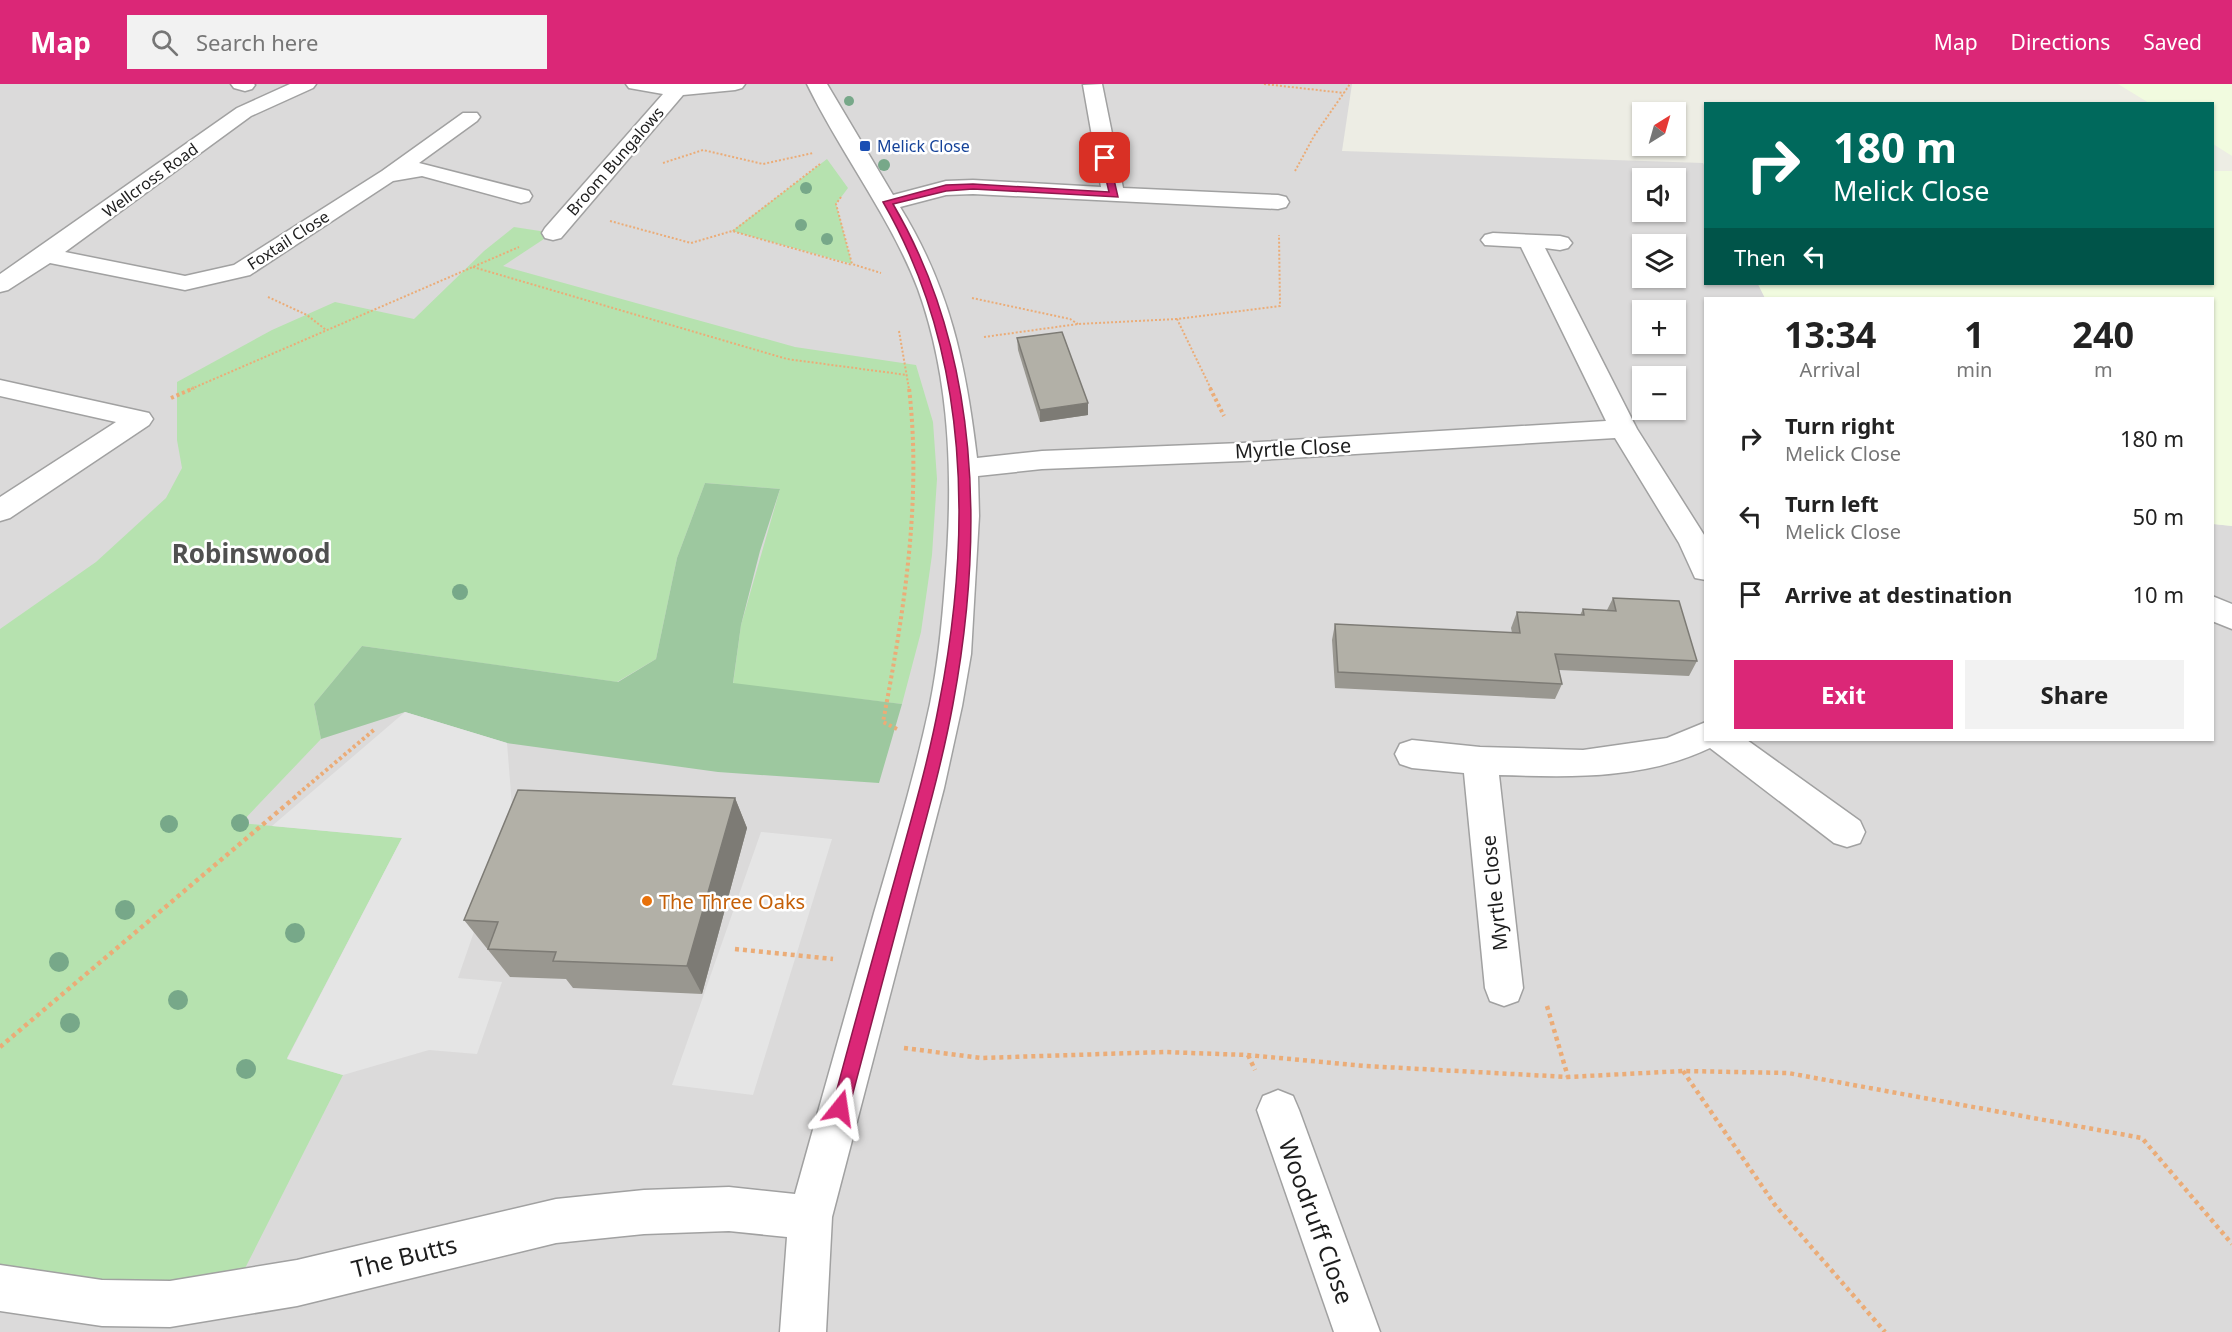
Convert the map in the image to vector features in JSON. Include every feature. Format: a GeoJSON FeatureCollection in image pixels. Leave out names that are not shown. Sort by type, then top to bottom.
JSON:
{"type":"FeatureCollection","features":[{"type":"Feature","properties":{"kind":"street","name":"Wellcross Road"},"geometry":{"type":"LineString","coordinates":[[0,285],[46,255],[244,112],[306,84]]}},
{"type":"Feature","properties":{"kind":"street"},"geometry":{"type":"LineString","coordinates":[[636,84],[677,90],[735,84]]}},
{"type":"Feature","properties":{"kind":"street"},"geometry":{"type":"LineString","coordinates":[[803,1332],[810,1217],[927,788],[946,706],[956,643],[965,526],[964,468],[956,394],[946,342],[930,290],[905,233],[888,202],[828,106],[817,84]]}},
{"type":"Feature","properties":{"kind":"street"},"geometry":{"type":"LineString","coordinates":[[1093,85],[1105,158],[1114,195]]}},
{"type":"Feature","properties":{"kind":"street","name":"Broom Bungalows"},"geometry":{"type":"LineString","coordinates":[[553,232],[677,90]]}},
{"type":"Feature","properties":{"kind":"street"},"geometry":{"type":"LineString","coordinates":[[386,176],[470,117]]}},
{"type":"Feature","properties":{"kind":"street","name":"Foxtail Close"},"geometry":{"type":"LineString","coordinates":[[46,255],[185,283],[242,270],[386,176],[422,169],[521,196]]}},
{"type":"Feature","properties":{"kind":"street"},"geometry":{"type":"LineString","coordinates":[[888,202],[946,188],[973,187],[1278,202]]}},
{"type":"Feature","properties":{"kind":"street"},"geometry":{"type":"LineString","coordinates":[[1493,240],[1560,243]]}},
{"type":"Feature","properties":{"kind":"street"},"geometry":{"type":"LineString","coordinates":[[1529,240],[1623,429],[1693,543],[1704,566]]}},
{"type":"Feature","properties":{"kind":"street"},"geometry":{"type":"LineString","coordinates":[[242,270],[257,291]]}},
{"type":"Feature","properties":{"kind":"street"},"geometry":{"type":"LineString","coordinates":[[0,388],[140,420],[0,511]]}},
{"type":"Feature","properties":{"kind":"street","name":"Myrtle Close"},"geometry":{"type":"LineString","coordinates":[[964,468],[1042,460],[1242,452],[1623,429]]}},
{"type":"Feature","properties":{"kind":"street"},"geometry":{"type":"LineString","coordinates":[[1412,754],[1480,761],[1583,764],[1671,752],[1704,736]]}},
{"type":"Feature","properties":{"kind":"street"},"geometry":{"type":"LineString","coordinates":[[1724,741],[1847,832]]}},
{"type":"Feature","properties":{"kind":"street","name":"Myrtle Close"},"geometry":{"type":"LineString","coordinates":[[1480,761],[1504,988]]}},
{"type":"Feature","properties":{"kind":"street","name":"Woodruff Close"},"geometry":{"type":"LineString","coordinates":[[1278,1110],[1357,1332]]}},
{"type":"Feature","properties":{"kind":"street","name":"The Butts"},"geometry":{"type":"LineString","coordinates":[[0,1288],[102,1303],[170,1305],[297,1283],[556,1221],[644,1212],[729,1209],[810,1217]]}},
{"type":"Feature","properties":{"kind":"path"},"geometry":{"type":"LineString","coordinates":[[1264,84],[1344,93]]}},
{"type":"Feature","properties":{"kind":"path"},"geometry":{"type":"LineString","coordinates":[[946,342],[1078,324],[1177,319],[1280,306],[1278,202],[1314,136],[1350,84]]}},
{"type":"Feature","properties":{"kind":"path"},"geometry":{"type":"LineString","coordinates":[[594,185],[704,150],[763,164],[821,152]]}},
{"type":"Feature","properties":{"kind":"path"},"geometry":{"type":"LineString","coordinates":[[572,211],[691,243],[732,231],[826,159]]}},
{"type":"Feature","properties":{"kind":"path"},"geometry":{"type":"LineString","coordinates":[[842,196],[836,204],[852,264],[860,267]]}},
{"type":"Feature","properties":{"kind":"path"},"geometry":{"type":"LineString","coordinates":[[732,231],[887,275]]}},
{"type":"Feature","properties":{"kind":"path"},"geometry":{"type":"LineString","coordinates":[[127,417],[553,232]]}},
{"type":"Feature","properties":{"kind":"path"},"geometry":{"type":"LineString","coordinates":[[472,267],[788,359],[907,375]]}},
{"type":"Feature","properties":{"kind":"path"},"geometry":{"type":"LineString","coordinates":[[930,290],[1070,319],[1078,324]]}},
{"type":"Feature","properties":{"kind":"path"},"geometry":{"type":"LineString","coordinates":[[257,291],[308,315],[326,330]]}},
{"type":"Feature","properties":{"kind":"path"},"geometry":{"type":"LineString","coordinates":[[1177,319],[1242,452]]}},
{"type":"Feature","properties":{"kind":"path"},"geometry":{"type":"LineString","coordinates":[[898,320],[910,393],[914,466],[905,596],[883,722],[935,749]]}},
{"type":"Feature","properties":{"kind":"path"},"geometry":{"type":"LineString","coordinates":[[0,1047],[375,729]]}},
{"type":"Feature","properties":{"kind":"path"},"geometry":{"type":"LineString","coordinates":[[735,949],[878,964]]}},
{"type":"Feature","properties":{"kind":"path"},"geometry":{"type":"LineString","coordinates":[[1504,988],[1544,999],[1568,1077]]}},
{"type":"Feature","properties":{"kind":"path"},"geometry":{"type":"LineString","coordinates":[[858,1042],[981,1058],[1164,1052],[1247,1055],[1365,1066],[1568,1077],[1683,1071],[1788,1073],[2142,1138],[2232,1244]]}},
{"type":"Feature","properties":{"kind":"path"},"geometry":{"type":"LineString","coordinates":[[1683,1071],[1775,1205],[1886,1332]]}},
{"type":"Feature","properties":{"kind":"shaded area"},"geometry":{"type":"Polygon","coordinates":[[[0,84],[1352,84],[1342,151],[1703,163],[1704,285],[1758,285],[1764,297],[1704,297],[1704,741],[2214,741],[2214,524],[2232,526],[2232,1332],[0,1332],[0,84]]]}},
{"type":"Feature","properties":{"kind":"shaded area"},"geometry":{"type":"Polygon","coordinates":[[[2118,84],[2232,84],[2232,156],[2214,145],[2214,102],[2147,102],[2118,84]]]}},
{"type":"Feature","properties":{"kind":"shaded area"},"geometry":{"type":"Polygon","coordinates":[[[2214,171],[2232,171],[2232,526],[2214,524],[2214,297],[1764,297],[1758,285],[2214,285],[2214,171]]]}},
{"type":"Feature","properties":{"kind":"shaded area"},"geometry":{"type":"Polygon","coordinates":[[[405,712],[507,743],[513,819],[458,978],[502,982],[477,1054],[429,1050],[343,1075],[287,1059],[402,838],[272,826],[405,712]]]}},
{"type":"Feature","properties":{"kind":"shaded area"},"geometry":{"type":"Polygon","coordinates":[[[761,832],[832,839],[753,1095],[672,1085],[761,832]]]}},
{"type":"Feature","properties":{"kind":"green space"},"geometry":{"type":"Polygon","coordinates":[[[827,159],[848,188],[836,204],[852,264],[732,231],[827,159]]]}},
{"type":"Feature","properties":{"kind":"green space"},"geometry":{"type":"Polygon","coordinates":[[[514,227],[553,233],[503,266],[795,347],[916,365],[933,422],[937,479],[932,555],[921,632],[902,704],[733,684],[741,625],[780,489],[705,483],[677,558],[656,659],[617,682],[362,646],[314,704],[321,739],[241,823],[402,838],[287,1058],[343,1075],[233,1292],[0,1288],[0,629],[96,562],[166,498],[182,468],[177,440],[177,382],[272,330],[335,302],[414,319],[484,251],[514,227]]]}},
{"type":"Feature","properties":{"kind":"green space"},"geometry":{"type":"Polygon","coordinates":[[[705,483],[780,489],[760,551],[741,625],[733,683],[902,704],[879,783],[718,772],[507,743],[405,712],[321,739],[314,704],[362,646],[618,682],[656,659],[677,558],[705,483]]]}},
{"type":"Feature","properties":{"kind":"building"},"geometry":{"type":"Polygon","coordinates":[[[1062,332],[1088,403],[1040,410],[1017,338],[1062,332]]]}},
{"type":"Feature","properties":{"kind":"building"},"geometry":{"type":"Polygon","coordinates":[[[1613,598],[1679,601],[1697,661],[1555,654],[1562,684],[1338,672],[1335,624],[1520,633],[1517,612],[1584,615],[1583,609],[1616,611],[1613,598]]]}},
{"type":"Feature","properties":{"kind":"building"},"geometry":{"type":"Polygon","coordinates":[[[518,790],[735,798],[687,966],[553,961],[556,952],[488,949],[498,922],[464,920],[518,790]]]}},
{"type":"Feature","properties":{"kind":"place","name":"Melick Close"},"geometry":{"type":"Point","coordinates":[865,146]}},
{"type":"Feature","properties":{"kind":"place","name":"The Three Oaks"},"geometry":{"type":"Point","coordinates":[647,901]}},
{"type":"Feature","properties":{"kind":"district","name":"Robinswood"},"geometry":{"type":"Point","coordinates":[251,553]}},
{"type":"Feature","properties":{"kind":"route"},"geometry":{"type":"LineString","coordinates":[[840,1108],[927,788],[946,706],[955,654],[962,577],[965,516],[964,468],[956,394],[946,342],[930,290],[905,233],[888,202],[946,188],[973,187],[1114,195],[1105,158]]}}]}
